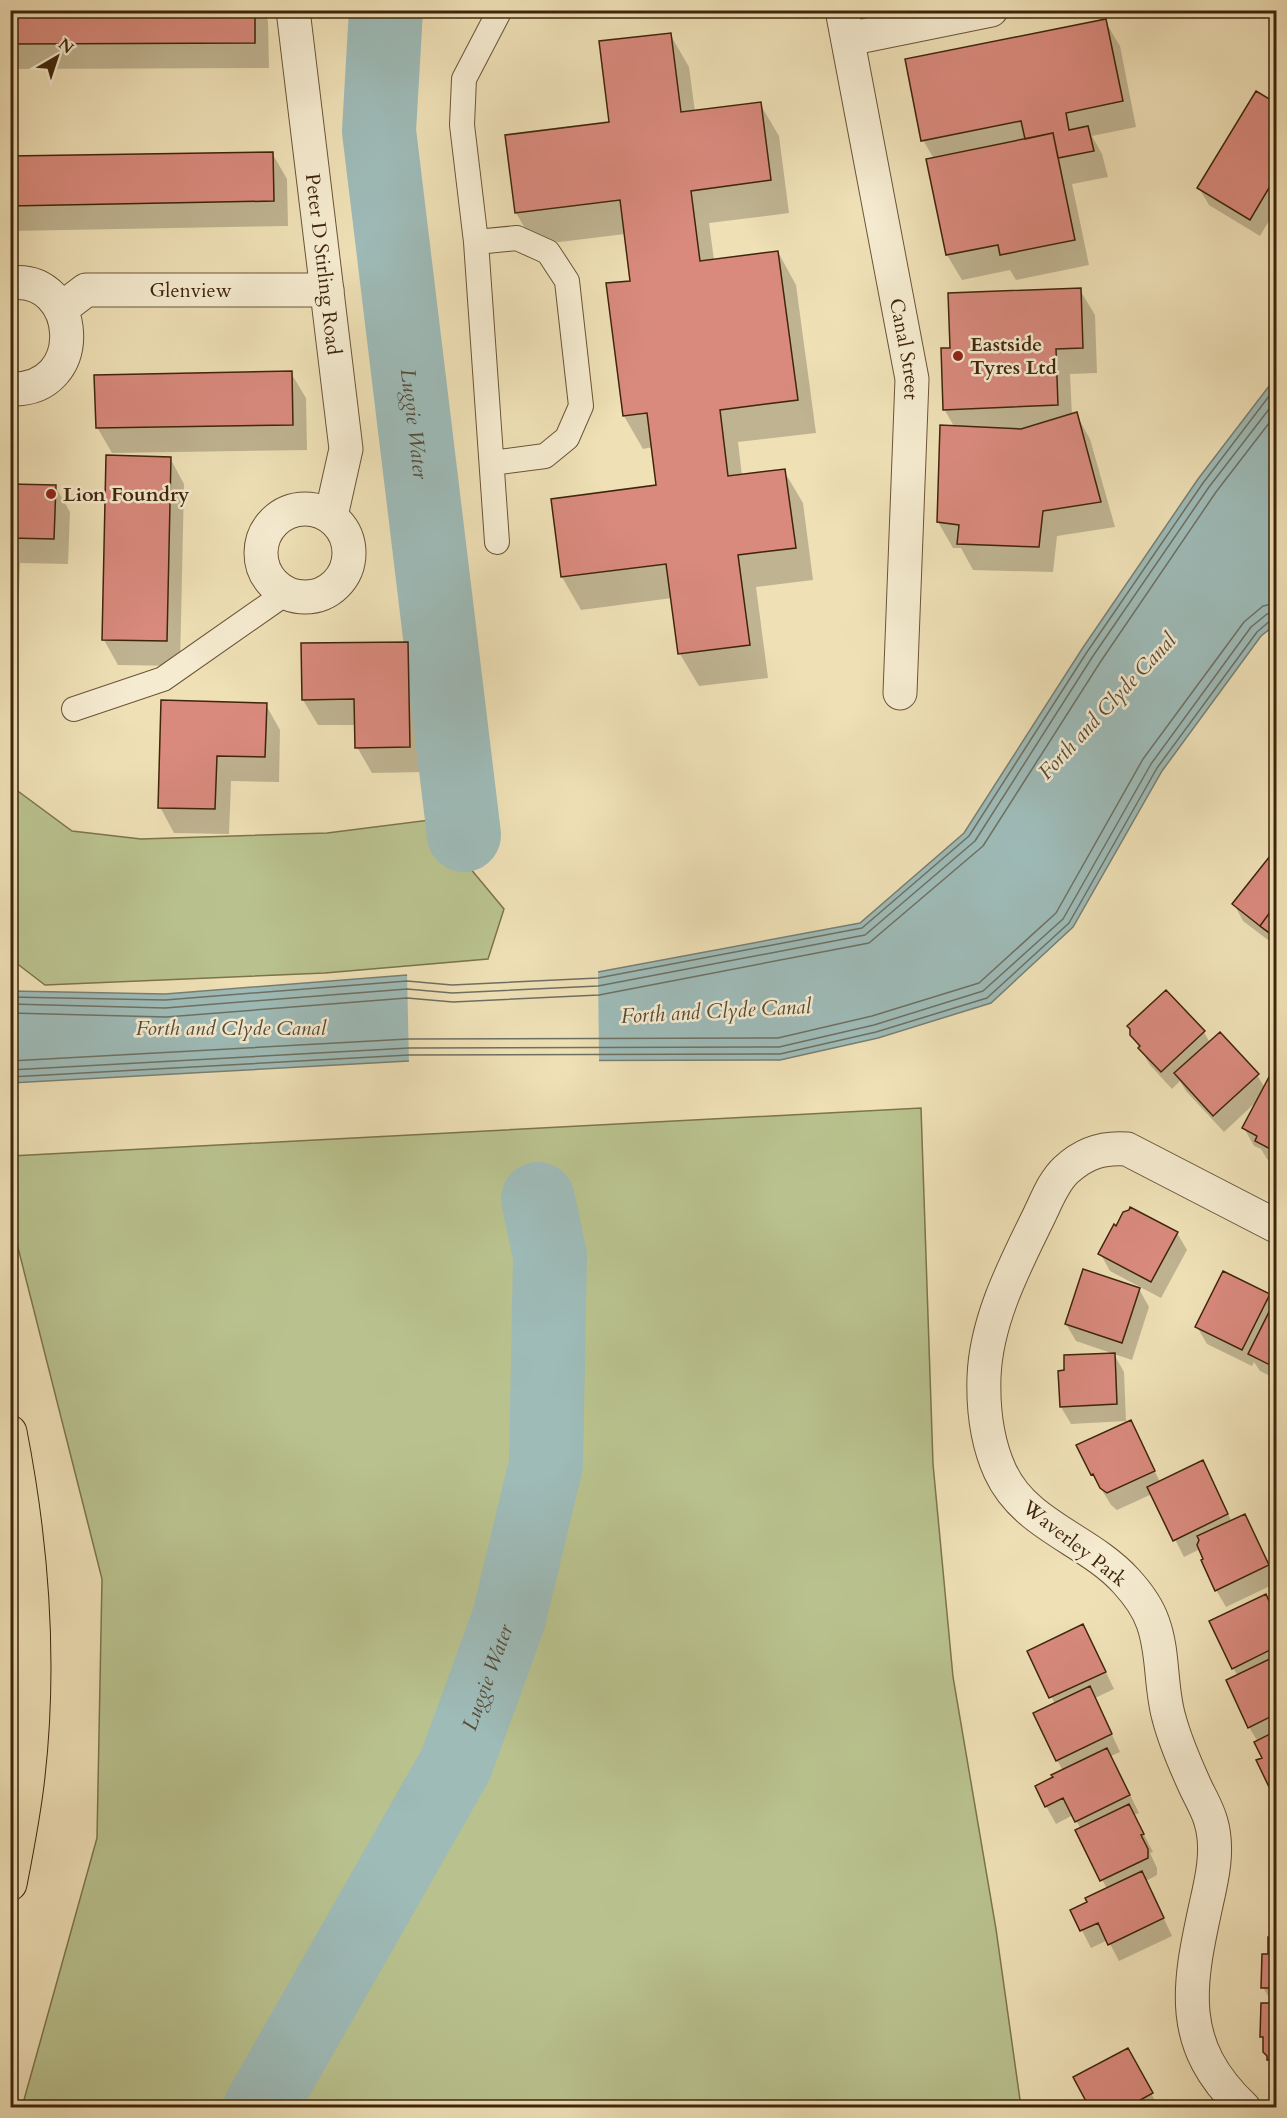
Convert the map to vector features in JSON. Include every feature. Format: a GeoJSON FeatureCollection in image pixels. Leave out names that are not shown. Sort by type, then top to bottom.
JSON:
{"type":"FeatureCollection","features":[{"type":"Feature","properties":{"kind":"main road"},"geometry":{"type":"LineString","coordinates":[[10,1432],[27,1530],[34,1656],[28,1775],[10,1884]]}},
{"type":"Feature","properties":{"kind":"street","name":"Peter D Stirling Road"},"geometry":{"type":"LineString","coordinates":[[293,10],[346,449],[331,516]]}},
{"type":"Feature","properties":{"kind":"street"},"geometry":{"type":"LineString","coordinates":[[845,25],[991,10]]}},
{"type":"Feature","properties":{"kind":"street","name":"Canal Street"},"geometry":{"type":"LineString","coordinates":[[845,25],[912,379],[900,693]]}},
{"type":"Feature","properties":{"kind":"street"},"geometry":{"type":"LineString","coordinates":[[10,283],[17,282],[35,286],[50,295],[61,309],[68,326],[68,343],[63,360],[53,374],[38,384],[21,389],[10,389]]}},
{"type":"Feature","properties":{"kind":"street","name":"Glenview"},"geometry":{"type":"LineString","coordinates":[[61,309],[86,290],[327,290]]}},
{"type":"Feature","properties":{"kind":"street"},"geometry":{"type":"LineString","coordinates":[[303,508],[318,510],[331,516],[341,527],[348,540],[349,555],[346,569],[339,581],[328,590],[315,596],[300,597],[286,593],[274,585],[265,573],[261,559],[261,544],[266,530],[276,518],[289,511],[303,508]]}},
{"type":"Feature","properties":{"kind":"street","name":"Waverley Park"},"geometry":{"type":"LineString","coordinates":[[1244,2108],[1223,2087],[1199,2042],[1192,2018],[1191,1990],[1198,1942],[1213,1875],[1212,1822],[1188,1771],[1169,1718],[1154,1623],[1125,1579],[1106,1562],[1048,1525],[1012,1491],[1001,1473],[993,1451],[987,1421],[984,1377],[989,1341],[999,1304],[1029,1236],[1051,1191],[1065,1171],[1089,1153],[1109,1148],[1127,1149],[1276,1226]]}},
{"type":"Feature","properties":{"kind":"lane"},"geometry":{"type":"LineString","coordinates":[[497,542],[476,242],[462,125],[464,80],[500,10]]}},
{"type":"Feature","properties":{"kind":"lane"},"geometry":{"type":"LineString","coordinates":[[476,242],[517,238],[548,252],[555,261],[567,281],[581,406],[567,438],[545,456],[492,463]]}},
{"type":"Feature","properties":{"kind":"lane"},"geometry":{"type":"LineString","coordinates":[[74,709],[164,679],[286,593]]}},
{"type":"Feature","properties":{"kind":"green space"},"geometry":{"type":"Polygon","coordinates":[[[11,786],[72,831],[141,839],[327,833],[430,820],[504,909],[488,959],[325,973],[45,985],[11,959],[11,786]]]}},
{"type":"Feature","properties":{"kind":"green space"},"geometry":{"type":"Polygon","coordinates":[[[921,1108],[933,1464],[953,1677],[996,1929],[1021,2107],[22,2107],[97,1838],[102,1579],[11,1220],[11,1156],[921,1108]]]}},
{"type":"Feature","properties":{"kind":"water","name":"Forth and Clyde Canal"},"geometry":{"type":"Polygon","coordinates":[[[1276,377],[1276,624],[1261,636],[1162,771],[1073,927],[991,1003],[878,1038],[780,1060],[409,1061],[11,1083],[11,991],[165,994],[407,975],[451,979],[598,972],[860,923],[964,833],[1082,649],[1198,479],[1276,377]]]}},
{"type":"Feature","properties":{"kind":"pier"},"geometry":{"type":"Polygon","coordinates":[[[598,969],[599,1063],[409,1064],[407,972],[451,976],[598,969]]]}},
{"type":"Feature","properties":{"kind":"building"},"geometry":{"type":"Polygon","coordinates":[[[10,10],[255,10],[255,43],[10,44],[10,10]]]}},
{"type":"Feature","properties":{"kind":"building"},"geometry":{"type":"Polygon","coordinates":[[[1106,19],[1123,101],[1066,113],[1069,130],[1088,126],[1094,151],[1058,158],[1053,133],[1025,139],[1021,121],[921,141],[905,59],[1106,19]]]}},
{"type":"Feature","properties":{"kind":"building"},"geometry":{"type":"Polygon","coordinates":[[[671,33],[681,112],[761,102],[771,180],[691,191],[700,261],[778,251],[798,400],[720,410],[728,476],[785,469],[796,548],[738,555],[750,645],[678,654],[666,564],[561,577],[551,499],[656,485],[647,413],[623,416],[606,283],[630,281],[620,200],[515,213],[505,135],[609,122],[599,41],[671,33]]]}},
{"type":"Feature","properties":{"kind":"building"},"geometry":{"type":"Polygon","coordinates":[[[1256,91],[1276,103],[1276,176],[1250,220],[1197,188],[1256,91]]]}},
{"type":"Feature","properties":{"kind":"building"},"geometry":{"type":"Polygon","coordinates":[[[1053,133],[1075,240],[1000,255],[998,245],[946,255],[926,159],[1053,133]]]}},
{"type":"Feature","properties":{"kind":"building"},"geometry":{"type":"Polygon","coordinates":[[[273,152],[274,201],[10,206],[10,156],[273,152]]]}},
{"type":"Feature","properties":{"kind":"building"},"geometry":{"type":"Polygon","coordinates":[[[1081,288],[1083,348],[1056,349],[1058,405],[943,410],[941,348],[950,348],[948,293],[1081,288]]]}},
{"type":"Feature","properties":{"kind":"building"},"geometry":{"type":"Polygon","coordinates":[[[292,371],[293,425],[96,428],[94,375],[292,371]]]}},
{"type":"Feature","properties":{"kind":"building"},"geometry":{"type":"Polygon","coordinates":[[[1077,412],[1101,502],[1043,511],[1039,547],[957,544],[959,525],[937,522],[940,425],[1021,429],[1077,412]]]}},
{"type":"Feature","properties":{"kind":"building"},"geometry":{"type":"Polygon","coordinates":[[[106,455],[171,457],[167,641],[102,640],[106,455]]]}},
{"type":"Feature","properties":{"kind":"building"},"geometry":{"type":"Polygon","coordinates":[[[10,484],[56,485],[54,539],[10,538],[10,484]]]}},
{"type":"Feature","properties":{"kind":"building"},"geometry":{"type":"Polygon","coordinates":[[[408,642],[410,747],[355,748],[354,699],[302,700],[301,643],[408,642]]]}},
{"type":"Feature","properties":{"kind":"building"},"geometry":{"type":"Polygon","coordinates":[[[161,700],[267,703],[265,757],[217,756],[215,809],[158,808],[161,700]]]}},
{"type":"Feature","properties":{"kind":"building"},"geometry":{"type":"Polygon","coordinates":[[[1270,856],[1276,860],[1276,904],[1260,926],[1232,904],[1270,856]]]}},
{"type":"Feature","properties":{"kind":"building"},"geometry":{"type":"Polygon","coordinates":[[[1276,904],[1276,938],[1260,926],[1276,904]]]}},
{"type":"Feature","properties":{"kind":"building"},"geometry":{"type":"Polygon","coordinates":[[[1166,990],[1205,1031],[1161,1072],[1138,1048],[1140,1046],[1130,1035],[1130,1029],[1127,1026],[1166,990]]]}},
{"type":"Feature","properties":{"kind":"building"},"geometry":{"type":"Polygon","coordinates":[[[1220,1032],[1259,1074],[1213,1116],[1174,1073],[1220,1032]]]}},
{"type":"Feature","properties":{"kind":"building"},"geometry":{"type":"Polygon","coordinates":[[[1269,1077],[1276,1081],[1276,1152],[1255,1141],[1257,1136],[1242,1128],[1269,1077]]]}},
{"type":"Feature","properties":{"kind":"building"},"geometry":{"type":"Polygon","coordinates":[[[1130,1207],[1178,1232],[1151,1282],[1098,1254],[1114,1224],[1116,1226],[1123,1212],[1129,1210],[1130,1207]]]}},
{"type":"Feature","properties":{"kind":"building"},"geometry":{"type":"Polygon","coordinates":[[[1083,1269],[1140,1288],[1122,1343],[1065,1324],[1083,1269]]]}},
{"type":"Feature","properties":{"kind":"building"},"geometry":{"type":"Polygon","coordinates":[[[1223,1271],[1270,1294],[1242,1350],[1195,1327],[1223,1271]]]}},
{"type":"Feature","properties":{"kind":"building"},"geometry":{"type":"Polygon","coordinates":[[[1276,1298],[1276,1368],[1248,1354],[1276,1298]]]}},
{"type":"Feature","properties":{"kind":"building"},"geometry":{"type":"Polygon","coordinates":[[[1115,1353],[1117,1404],[1060,1407],[1058,1371],[1064,1370],[1064,1355],[1115,1353]]]}},
{"type":"Feature","properties":{"kind":"building"},"geometry":{"type":"Polygon","coordinates":[[[1131,1420],[1155,1471],[1107,1493],[1100,1488],[1093,1474],[1091,1475],[1076,1445],[1131,1420]]]}},
{"type":"Feature","properties":{"kind":"building"},"geometry":{"type":"Polygon","coordinates":[[[1203,1460],[1228,1514],[1173,1541],[1147,1487],[1203,1460]]]}},
{"type":"Feature","properties":{"kind":"building"},"geometry":{"type":"Polygon","coordinates":[[[1245,1514],[1269,1565],[1215,1591],[1201,1560],[1203,1559],[1197,1545],[1199,1540],[1197,1536],[1245,1514]]]}},
{"type":"Feature","properties":{"kind":"building"},"geometry":{"type":"Polygon","coordinates":[[[1266,1594],[1276,1617],[1276,1647],[1232,1669],[1209,1621],[1266,1594]]]}},
{"type":"Feature","properties":{"kind":"building"},"geometry":{"type":"Polygon","coordinates":[[[1083,1624],[1106,1672],[1049,1698],[1027,1651],[1083,1624]]]}},
{"type":"Feature","properties":{"kind":"building"},"geometry":{"type":"Polygon","coordinates":[[[1276,1656],[1276,1714],[1248,1728],[1226,1680],[1276,1656]]]}},
{"type":"Feature","properties":{"kind":"building"},"geometry":{"type":"Polygon","coordinates":[[[1090,1686],[1112,1734],[1056,1761],[1033,1713],[1090,1686]]]}},
{"type":"Feature","properties":{"kind":"building"},"geometry":{"type":"Polygon","coordinates":[[[1276,1731],[1276,1788],[1271,1791],[1256,1760],[1262,1758],[1254,1742],[1276,1731]]]}},
{"type":"Feature","properties":{"kind":"building"},"geometry":{"type":"Polygon","coordinates":[[[1107,1748],[1130,1795],[1075,1822],[1063,1798],[1045,1807],[1035,1786],[1053,1777],[1051,1775],[1107,1748]]]}},
{"type":"Feature","properties":{"kind":"building"},"geometry":{"type":"Polygon","coordinates":[[[1129,1804],[1144,1834],[1141,1835],[1148,1849],[1148,1858],[1100,1881],[1075,1830],[1129,1804]]]}},
{"type":"Feature","properties":{"kind":"building"},"geometry":{"type":"Polygon","coordinates":[[[1142,1871],[1164,1918],[1108,1945],[1098,1923],[1080,1931],[1070,1910],[1087,1902],[1085,1898],[1142,1871]]]}},
{"type":"Feature","properties":{"kind":"building"},"geometry":{"type":"Polygon","coordinates":[[[1268,1937],[1276,1937],[1276,1988],[1261,1988],[1262,1954],[1268,1954],[1268,1937]]]}},
{"type":"Feature","properties":{"kind":"building"},"geometry":{"type":"Polygon","coordinates":[[[1261,2003],[1276,2003],[1276,2060],[1267,2060],[1263,2052],[1263,2037],[1260,2037],[1261,2003]]]}},
{"type":"Feature","properties":{"kind":"building"},"geometry":{"type":"Polygon","coordinates":[[[1128,2048],[1153,2093],[1126,2108],[1084,2108],[1088,2105],[1073,2077],[1128,2048]]]}},
{"type":"Feature","properties":{"kind":"waterway","name":"Luggie Water"},"geometry":{"type":"LineString","coordinates":[[386,10],[379,131],[464,835]]}},
{"type":"Feature","properties":{"kind":"waterway","name":"Luggie Water"},"geometry":{"type":"LineString","coordinates":[[260,2108],[456,1764],[509,1618],[546,1464],[550,1256],[538,1199]]}},
{"type":"Feature","properties":{"kind":"place","name":"Eastside Tyres Ltd"},"geometry":{"type":"Point","coordinates":[958,356]}},
{"type":"Feature","properties":{"kind":"place","name":"Lion Foundry"},"geometry":{"type":"Point","coordinates":[51,494]}}]}
